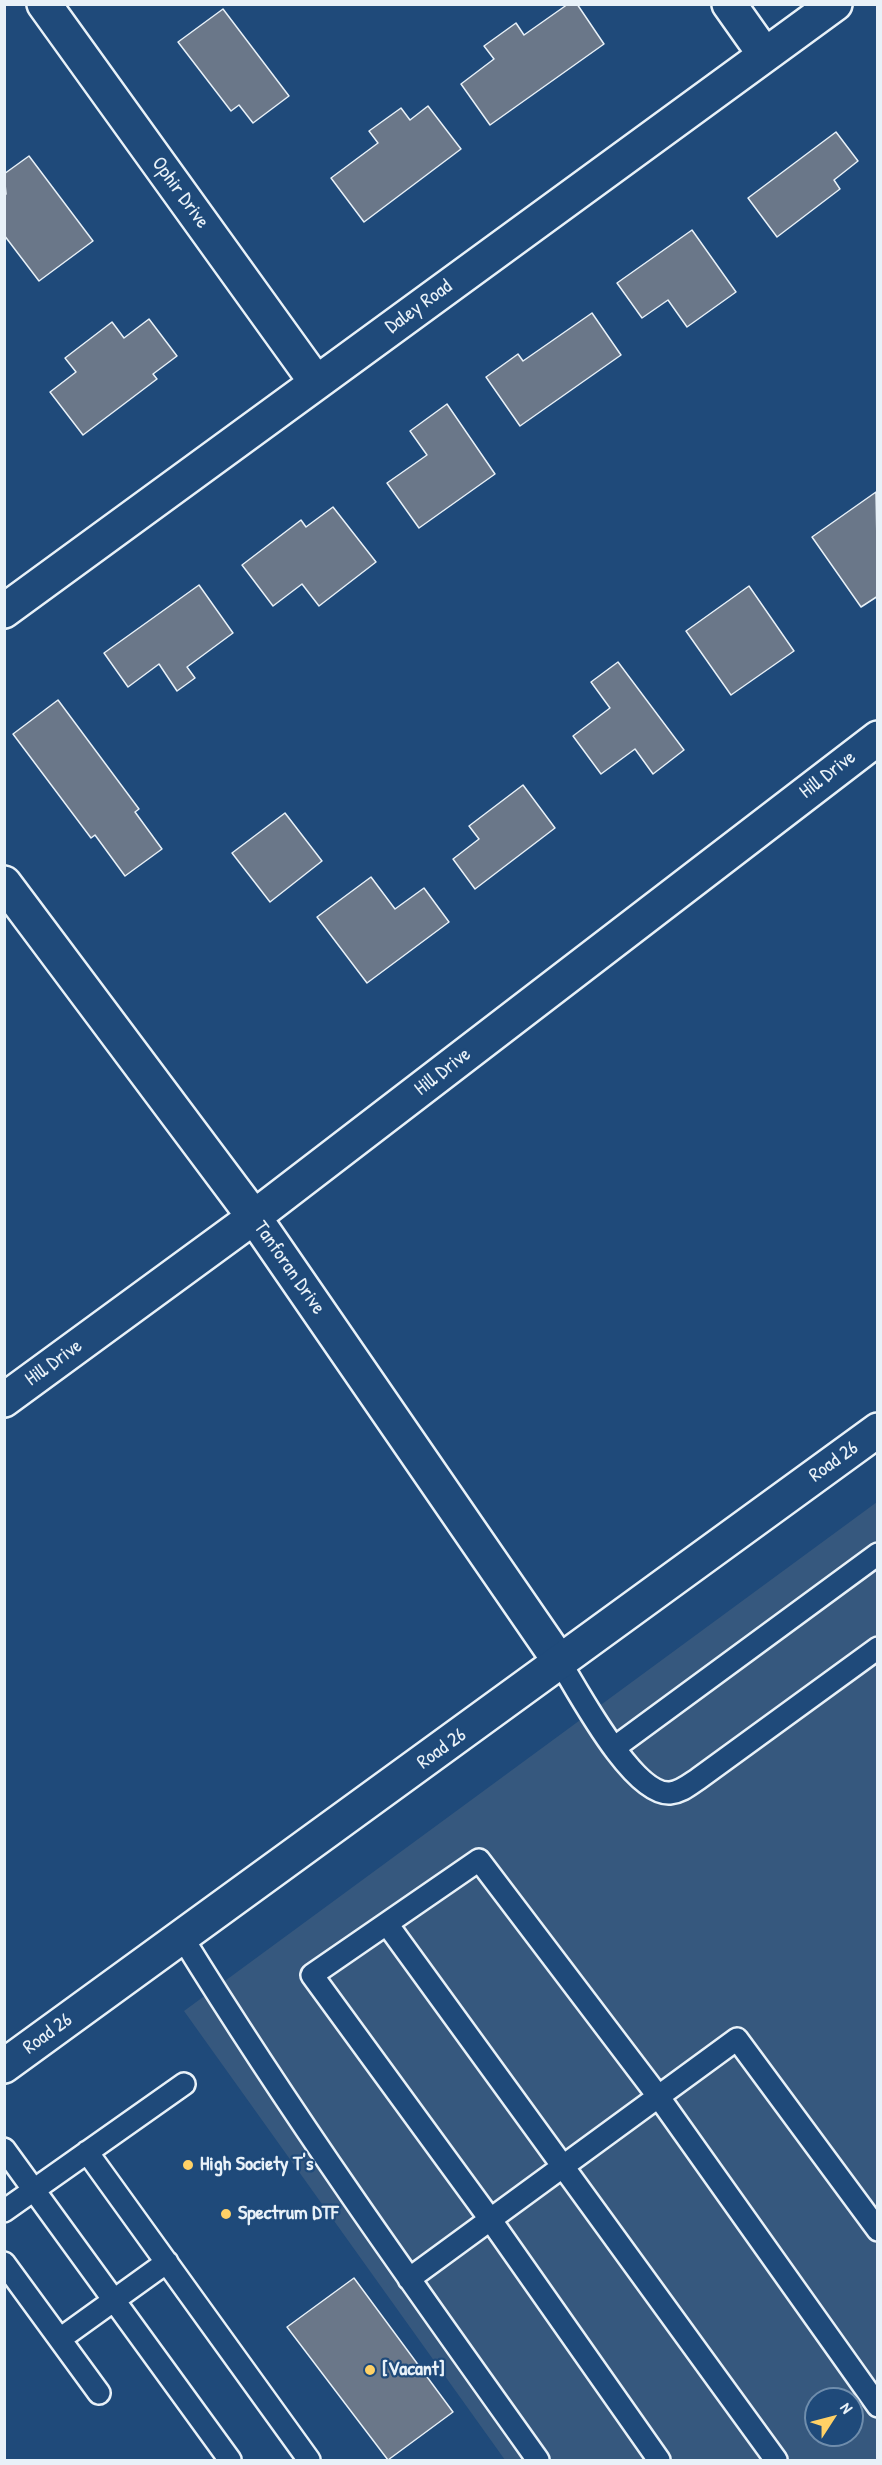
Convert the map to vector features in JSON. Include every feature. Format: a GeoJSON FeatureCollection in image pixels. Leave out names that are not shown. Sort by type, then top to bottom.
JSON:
{"type":"FeatureCollection","features":[{"type":"Feature","properties":{"kind":"street","name":"Ophir Drive"},"geometry":{"type":"LineString","coordinates":[[44,4],[316,381]]}},
{"type":"Feature","properties":{"kind":"street"},"geometry":{"type":"LineString","coordinates":[[729,4],[765,55]]}},
{"type":"Feature","properties":{"kind":"street","name":"Daley Road"},"geometry":{"type":"LineString","coordinates":[[4,611],[835,4]]}},
{"type":"Feature","properties":{"kind":"street","name":"Hill Drive"},"geometry":{"type":"LineString","coordinates":[[4,1400],[254,1217],[878,738]]}},
{"type":"Feature","properties":{"kind":"street","name":"Tanforan Drive"},"geometry":{"type":"LineString","coordinates":[[4,884],[254,1217],[560,1662]]}},
{"type":"Feature","properties":{"kind":"street","name":"Road 26"},"geometry":{"type":"LineString","coordinates":[[4,2066],[878,1430]]}},
{"type":"Feature","properties":{"kind":"lane"},"geometry":{"type":"LineString","coordinates":[[614,1748],[878,1554]]}},
{"type":"Feature","properties":{"kind":"lane"},"geometry":{"type":"LineString","coordinates":[[560,1662],[624,1763],[655,1790],[668,1793],[681,1790],[878,1648]]}},
{"type":"Feature","properties":{"kind":"lane"},"geometry":{"type":"LineString","coordinates":[[659,2460],[490,2219],[312,1975],[480,1860],[658,2096],[878,2406]]}},
{"type":"Feature","properties":{"kind":"lane"},"geometry":{"type":"LineString","coordinates":[[387,1924],[776,2460]]}},
{"type":"Feature","properties":{"kind":"lane"},"geometry":{"type":"LineString","coordinates":[[182,1937],[245,2040],[409,2279],[538,2460]]}},
{"type":"Feature","properties":{"kind":"lane"},"geometry":{"type":"LineString","coordinates":[[409,2279],[737,2038],[878,2230]]}},
{"type":"Feature","properties":{"kind":"lane"},"geometry":{"type":"LineString","coordinates":[[4,2211],[184,2084]]}},
{"type":"Feature","properties":{"kind":"lane"},"geometry":{"type":"LineString","coordinates":[[4,2149],[230,2460]]}},
{"type":"Feature","properties":{"kind":"lane"},"geometry":{"type":"LineString","coordinates":[[87,2152],[309,2460]]}},
{"type":"Feature","properties":{"kind":"lane"},"geometry":{"type":"LineString","coordinates":[[60,2339],[166,2262]]}},
{"type":"Feature","properties":{"kind":"lane"},"geometry":{"type":"LineString","coordinates":[[4,2263],[99,2392]]}},
{"type":"Feature","properties":{"kind":"shaded area"},"geometry":{"type":"Polygon","coordinates":[[[877,1502],[877,2460],[505,2460],[184,2011],[877,1502]]]}},
{"type":"Feature","properties":{"kind":"building"},"geometry":{"type":"Polygon","coordinates":[[[568,4],[577,4],[604,44],[490,125],[461,84],[494,59],[484,46],[516,23],[524,35],[568,4]]]}},
{"type":"Feature","properties":{"kind":"building"},"geometry":{"type":"Polygon","coordinates":[[[223,9],[289,96],[253,123],[239,105],[231,111],[178,42],[223,9]]]}},
{"type":"Feature","properties":{"kind":"building"},"geometry":{"type":"Polygon","coordinates":[[[428,106],[461,149],[364,222],[331,178],[378,143],[369,131],[401,108],[410,120],[428,106]]]}},
{"type":"Feature","properties":{"kind":"building"},"geometry":{"type":"Polygon","coordinates":[[[836,132],[858,161],[834,180],[840,189],[777,237],[748,198],[836,132]]]}},
{"type":"Feature","properties":{"kind":"building"},"geometry":{"type":"Polygon","coordinates":[[[29,156],[93,241],[39,281],[4,235],[4,195],[6,194],[4,174],[29,156]]]}},
{"type":"Feature","properties":{"kind":"building"},"geometry":{"type":"Polygon","coordinates":[[[692,230],[736,292],[687,327],[668,300],[642,318],[617,283],[692,230]]]}},
{"type":"Feature","properties":{"kind":"building"},"geometry":{"type":"Polygon","coordinates":[[[592,313],[621,355],[520,426],[486,377],[518,354],[523,361],[592,313]]]}},
{"type":"Feature","properties":{"kind":"building"},"geometry":{"type":"Polygon","coordinates":[[[149,319],[177,356],[153,374],[157,379],[83,435],[50,392],[76,372],[65,358],[112,322],[124,338],[149,319]]]}},
{"type":"Feature","properties":{"kind":"building"},"geometry":{"type":"Polygon","coordinates":[[[447,404],[495,474],[419,528],[387,483],[427,455],[410,431],[447,404]]]}},
{"type":"Feature","properties":{"kind":"building"},"geometry":{"type":"Polygon","coordinates":[[[876,492],[878,596],[861,607],[812,537],[876,492]]]}},
{"type":"Feature","properties":{"kind":"building"},"geometry":{"type":"Polygon","coordinates":[[[333,507],[376,562],[319,606],[302,584],[273,606],[242,565],[301,520],[306,527],[333,507]]]}},
{"type":"Feature","properties":{"kind":"building"},"geometry":{"type":"Polygon","coordinates":[[[199,585],[233,633],[187,667],[195,678],[177,691],[159,664],[128,687],[104,653],[199,585]]]}},
{"type":"Feature","properties":{"kind":"building"},"geometry":{"type":"Polygon","coordinates":[[[749,586],[794,651],[731,695],[686,631],[749,586]]]}},
{"type":"Feature","properties":{"kind":"building"},"geometry":{"type":"Polygon","coordinates":[[[618,662],[684,750],[653,774],[635,749],[601,774],[573,736],[610,708],[591,682],[618,662]]]}},
{"type":"Feature","properties":{"kind":"building"},"geometry":{"type":"Polygon","coordinates":[[[58,700],[139,809],[135,812],[162,849],[125,876],[95,835],[91,838],[13,734],[58,700]]]}},
{"type":"Feature","properties":{"kind":"building"},"geometry":{"type":"Polygon","coordinates":[[[523,785],[555,828],[475,889],[453,859],[479,839],[469,826],[523,785]]]}},
{"type":"Feature","properties":{"kind":"building"},"geometry":{"type":"Polygon","coordinates":[[[285,813],[322,861],[270,902],[232,853],[285,813]]]}},
{"type":"Feature","properties":{"kind":"building"},"geometry":{"type":"Polygon","coordinates":[[[371,877],[395,909],[424,888],[449,922],[367,983],[317,917],[371,877]]]}},
{"type":"Feature","properties":{"kind":"building","name":"[Vacant]"},"geometry":{"type":"Polygon","coordinates":[[[354,2278],[453,2412],[388,2460],[287,2327],[354,2278]]]}},
{"type":"Feature","properties":{"kind":"place","name":"High Society T's"},"geometry":{"type":"Point","coordinates":[188,2165]}},
{"type":"Feature","properties":{"kind":"place","name":"Spectrum DTF"},"geometry":{"type":"Point","coordinates":[226,2214]}},
{"type":"Feature","properties":{"kind":"place","name":"[Vacant]"},"geometry":{"type":"Point","coordinates":[370,2370]}}]}
